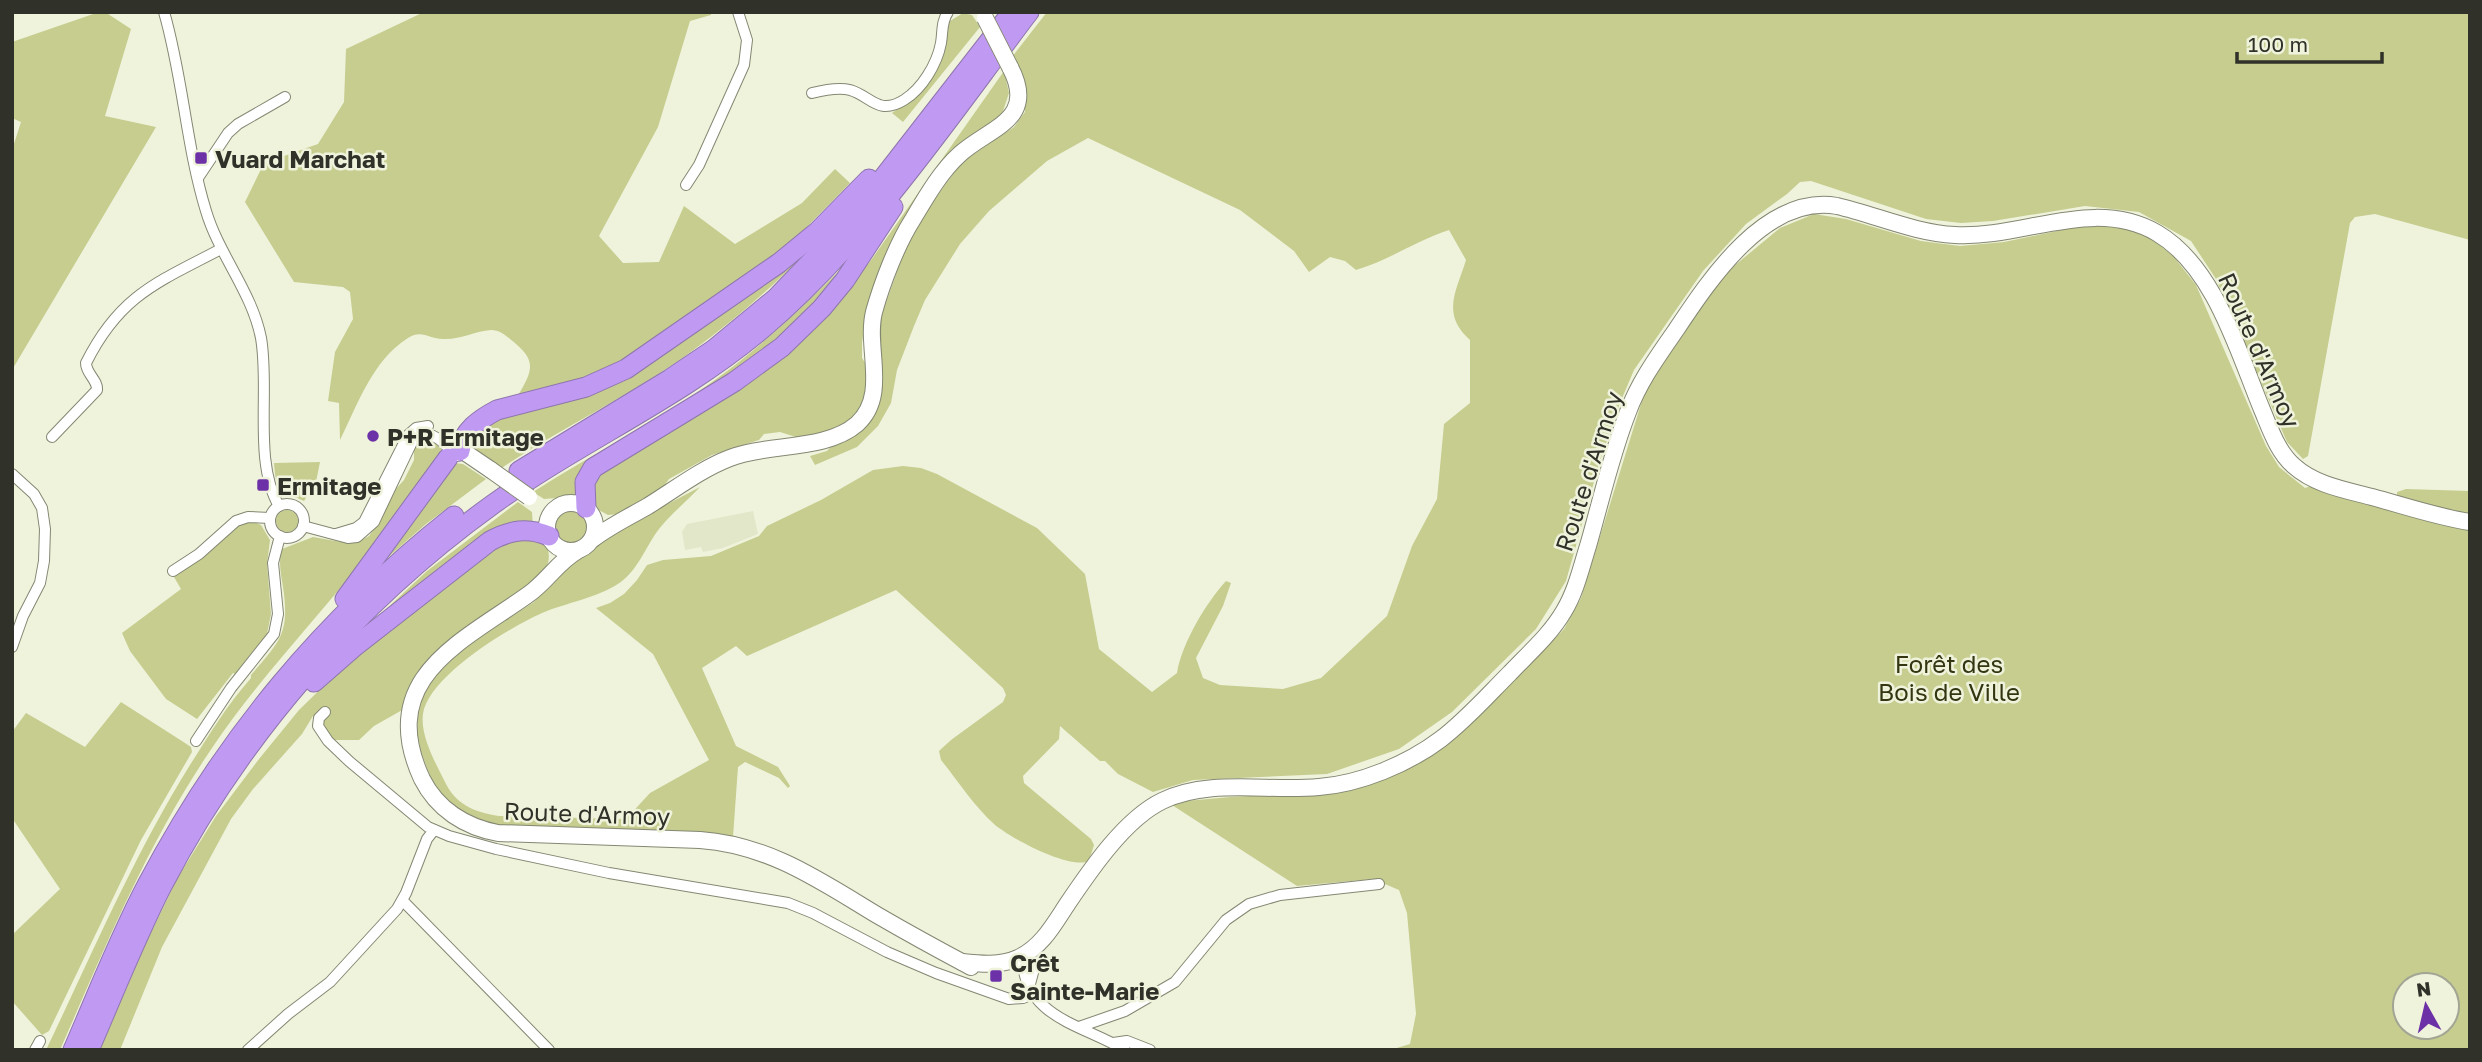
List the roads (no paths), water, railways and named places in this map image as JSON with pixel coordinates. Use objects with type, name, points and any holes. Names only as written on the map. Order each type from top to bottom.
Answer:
[{"type":"highway","points":[[294,667],[368,590],[461,511],[555,447],[670,379],[748,322],[829,246],[1012,12]]},
{"type":"highway","points":[[89,1050],[161,887],[219,789],[300,681],[352,625],[406,573],[454,533],[526,481],[703,374],[734,352],[782,311],[818,277],[860,230],[1029,12]]},
{"type":"highway","points":[[589,511],[585,482],[593,468],[762,362],[822,308],[859,260],[955,109]]},
{"type":"highway","points":[[73,1050],[134,911],[182,822],[234,742],[294,667],[467,433],[490,414],[511,405],[572,392],[613,376],[766,273],[818,231],[934,113]]},
{"type":"highway","points":[[257,736],[335,663],[491,541],[507,533],[526,530],[551,540]]},
{"type":"main road","points":[[551,540],[566,551],[577,551],[729,458],[837,436],[851,429],[863,418],[871,405],[874,389],[871,337],[874,311],[900,244],[919,208],[953,161],[965,149],[1002,127],[1011,117],[1016,105],[1016,78],[983,15]]},
{"type":"main road","name":"Route d'Armoy","points":[[577,551],[531,593],[442,655],[424,676],[415,692],[410,720],[415,759],[426,786],[445,808],[469,825],[498,833],[700,840],[731,843],[754,849],[796,868],[921,941],[975,969],[1005,971],[1045,951],[1112,855],[1122,835],[1144,812],[1173,796],[1209,789],[1291,789],[1337,785],[1372,774],[1415,755],[1455,728],[1537,645],[1564,611],[1579,576],[1631,404],[1643,379],[1693,304],[1716,272],[1736,251],[1771,223],[1805,205],[1837,205],[1926,231],[1952,235],[1990,233],[2070,219],[2098,217],[2144,226],[2177,247],[2203,276],[2271,431],[2282,453],[2295,467],[2307,476],[2330,485],[2426,513],[2470,522]]},
{"type":"main road","points":[[453,454],[491,470],[551,513]]},
{"type":"main road","points":[[545,580],[553,560],[547,526],[551,513],[566,503],[577,503],[589,511],[612,519],[631,516]]},
{"type":"main road","points":[[589,511],[596,525],[593,539]]},
{"type":"street","points":[[164,12],[208,217],[252,309],[261,337],[268,474],[279,506]]},
{"type":"street","points":[[686,185],[699,165],[744,65],[747,40],[738,12]]},
{"type":"street","points":[[812,93],[852,90],[874,104],[884,107],[896,105],[920,86],[934,64],[941,41],[943,21],[948,12]]},
{"type":"street","points":[[198,178],[228,133],[238,124],[285,97]]},
{"type":"street","points":[[52,436],[97,390],[86,363],[121,310],[147,288],[221,249]]},
{"type":"street","points":[[303,526],[336,534],[356,528],[367,518],[411,431],[425,426],[435,428],[455,443],[453,454]]},
{"type":"street","points":[[12,474],[34,494],[42,508],[45,529],[40,583],[23,616],[12,647]]},
{"type":"street","points":[[279,506],[297,508],[303,515],[303,526],[294,536],[280,536],[272,529],[270,518],[279,506]]},
{"type":"street","points":[[173,571],[199,554],[236,521],[248,517],[270,518]]},
{"type":"street","points":[[196,741],[231,688],[274,634],[278,614],[273,563],[280,536]]},
{"type":"street","points":[[325,712],[318,718],[318,726],[328,741],[349,762],[434,830],[480,845],[584,868],[789,903],[887,952],[1003,998],[1018,999],[1031,989]]},
{"type":"street","points":[[248,1050],[288,1014],[330,982],[378,931],[403,901],[427,839],[434,830]]},
{"type":"street","points":[[1079,1027],[1125,1011],[1175,982],[1226,920],[1250,904],[1280,895],[1379,884]]},
{"type":"street","points":[[403,901],[550,1050]]},
{"type":"street","points":[[1025,959],[1031,989],[1046,1009],[1125,1050]]},
{"type":"street","points":[[1113,1043],[1127,1041],[1150,1050]]},
{"type":"place","name":"Vuard Marchat","points":[[201,158]]},
{"type":"place","name":"P+R Ermitage","points":[[373,436]]},
{"type":"place","name":"Ermitage","points":[[263,485]]},
{"type":"place","name":"Crêt Sainte-Marie","points":[[996,976]]},
{"type":"park label","name":"Forêt des Bois de Ville","points":[[1949,677]]}]
